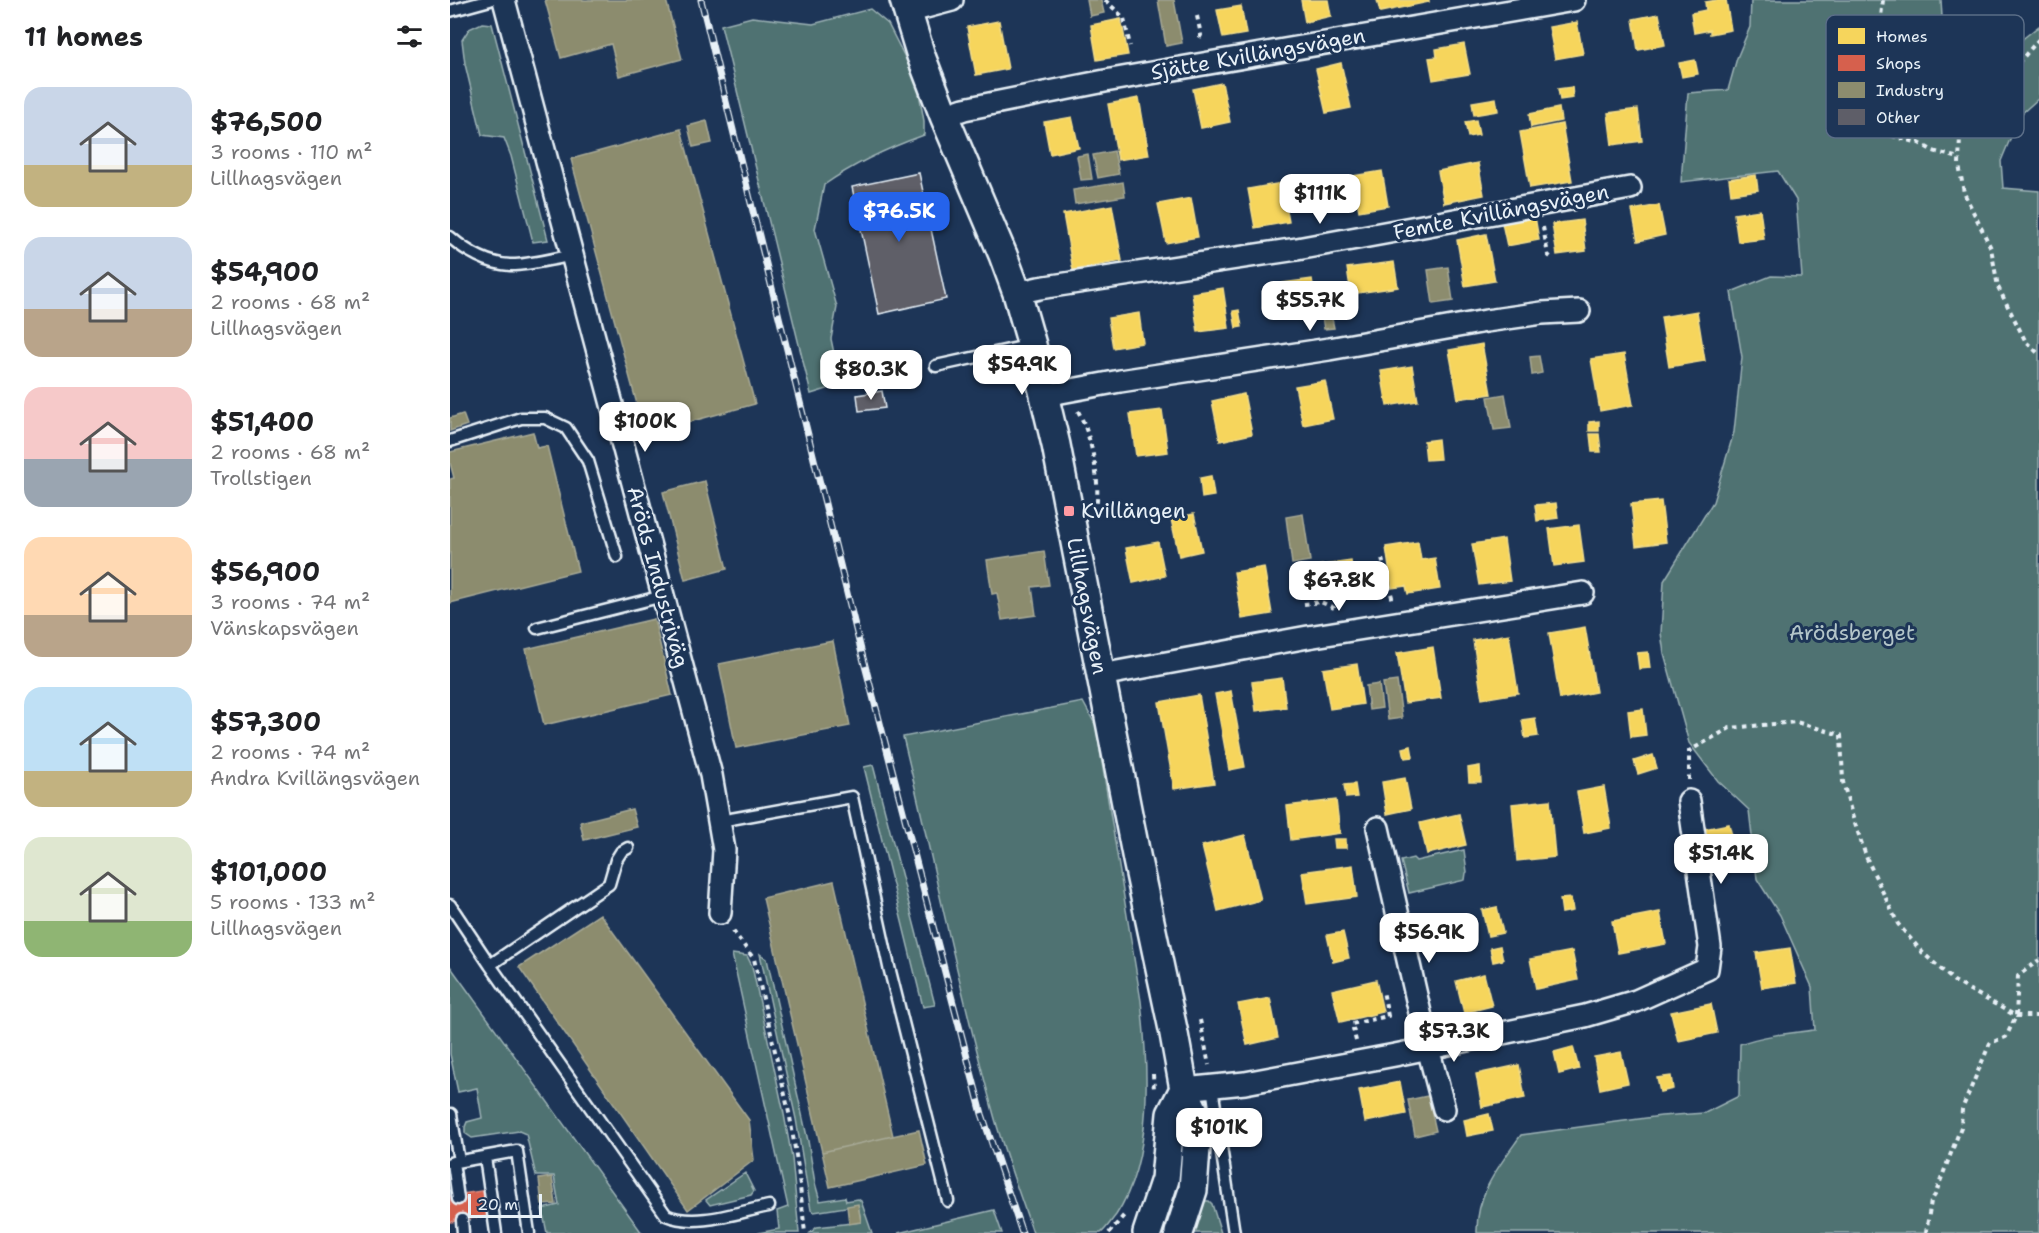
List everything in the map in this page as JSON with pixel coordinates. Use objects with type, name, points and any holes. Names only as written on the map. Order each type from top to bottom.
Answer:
[{"type":"street","name":"Aröds Industriväg","points":[[504,0],[711,775],[724,850],[720,913]]},
{"type":"street","points":[[906,6],[952,0]]},
{"type":"street","name":"Sjätte Kvillängsvägen","points":[[944,116],[963,109],[1105,81],[1575,0]]},
{"type":"street","name":"Lillhagsvägen","points":[[906,6],[921,56],[944,116],[1017,293],[1045,395],[1184,1089],[1198,1120],[1193,1190],[1179,1233]]},
{"type":"street","name":"Femte Kvillängsvägen","points":[[1017,293],[1297,249],[1630,188]]},
{"type":"street","points":[[1045,395],[1496,320],[1542,313],[1579,311]]},
{"type":"street","points":[[1101,675],[1396,622],[1583,593]]},
{"type":"street","points":[[1147,1233],[1165,1179],[1171,1113],[1184,1089],[1245,1083],[1585,1016],[1636,1001],[1707,969],[1710,947],[1689,801]]},
{"type":"street","points":[[1378,828],[1444,1109]]},
{"type":"street","points":[[1127,1233],[1165,1179]]},
{"type":"lane","points":[[450,11],[490,0]]},
{"type":"lane","points":[[450,237],[489,261],[511,265],[572,256]]},
{"type":"lane","points":[[936,366],[1032,345]]},
{"type":"lane","points":[[450,441],[521,418],[545,418],[566,428],[588,461],[617,557]]},
{"type":"lane","points":[[537,628],[663,596]]},
{"type":"lane","points":[[720,821],[852,797],[889,967],[948,1201]]},
{"type":"lane","points":[[490,965],[609,884],[616,860],[621,852],[628,848]]},
{"type":"lane","points":[[450,904],[490,965],[666,1215],[677,1220],[693,1221],[769,1206]]},
{"type":"lane","points":[[1212,1087],[1234,1233]]},
{"type":"lane","points":[[450,1113],[458,1199]]},
{"type":"lane","points":[[454,1162],[516,1151],[529,1233]]},
{"type":"lane","points":[[485,1157],[496,1233]]},
{"type":"lane","points":[[462,1220],[464,1233]]},
{"type":"path","points":[[1105,0],[1124,18],[1130,46]]},
{"type":"path","points":[[1881,15],[1883,0]]},
{"type":"path","points":[[2024,56],[2039,39]]},
{"type":"path","points":[[1901,138],[1959,158]]},
{"type":"path","points":[[1960,138],[1959,158],[1964,193],[1991,249],[1998,287],[2026,342],[2039,354]]},
{"type":"path","points":[[1540,204],[1548,255],[1553,259]]},
{"type":"path","points":[[1382,559],[1387,585],[1392,591],[1396,622]]},
{"type":"path","points":[[1689,801],[1689,751],[1730,728],[1796,722],[1841,735],[1843,782],[1852,814],[1867,860],[1898,924],[1922,952],[1954,981],[2016,1016],[2039,1016]]},
{"type":"path","points":[[720,913],[754,959],[790,1117],[805,1233]]},
{"type":"path","points":[[1926,1233],[1931,1201],[1935,1196],[1961,1127],[1962,1109],[1989,1043],[2006,1037],[2016,1016],[2018,976],[2039,960]]},
{"type":"path","points":[[1360,1062],[1352,1024],[1389,1016],[1383,991]]},
{"type":"green space","name":"Arödsberget","points":[[1751,0],[1941,0],[1942,15],[1826,15],[1826,138],[2010,138],[2001,161],[2003,188],[2039,191],[2039,1233],[1477,1233],[1480,1205],[1490,1181],[1521,1135],[1661,1116],[1705,1113],[1739,1096],[1740,1044],[1768,1036],[1815,1030],[1812,987],[1780,915],[1757,879],[1749,810],[1718,781],[1689,743],[1664,653],[1661,633],[1664,581],[1713,502],[1734,432],[1742,357],[1731,292],[1771,276],[1802,277],[1796,200],[1778,171],[1681,182],[1688,93],[1728,90],[1737,58],[1750,27]]},
{"type":"green space","points":[[870,9],[888,24],[917,81],[924,135],[872,157],[824,185],[815,229],[837,307],[831,339],[837,368],[837,386],[811,394],[721,25],[752,17],[813,24]]},
{"type":"green space","points":[[482,23],[492,24],[548,240],[533,242],[511,156],[504,138],[482,135],[465,64],[462,40],[469,29]]},
{"type":"green space","name":"Arödsberget","points":[[2039,26],[2039,98],[2024,111],[2024,38]]},
{"type":"green space","points":[[1083,702],[1096,726],[1141,1001],[1145,1054],[1145,1111],[1137,1167],[1128,1192],[1116,1215],[1105,1229],[1101,1233],[1033,1233],[1001,1139],[980,1062],[903,737]]},
{"type":"green space","points":[[873,765],[935,1005],[923,1007],[864,767]]},
{"type":"green space","points":[[1464,850],[1467,872],[1465,880],[1409,893],[1401,861],[1413,858],[1416,861]]},
{"type":"green space","points":[[732,954],[747,956],[752,966],[792,1158],[799,1233],[758,1233],[779,1229],[777,1211],[788,1207]]},
{"type":"green space","points":[[760,954],[767,959],[820,1201],[845,1197],[846,1201],[858,1199],[861,1201],[872,1233],[810,1233],[817,1227],[861,1222],[858,1205],[814,1212],[811,1210],[796,1119]]},
{"type":"green space","points":[[450,966],[642,1233],[547,1233],[542,1209],[559,1205],[554,1176],[536,1176],[526,1134],[519,1131],[472,1138],[465,1133],[467,1122],[482,1118],[477,1088],[458,1092],[450,1054]]},
{"type":"green space","points":[[745,1173],[754,1191],[751,1195],[710,1205],[706,1200]]},
{"type":"green space","points":[[1204,1201],[1212,1204],[1221,1233],[1191,1233]]},
{"type":"green space","points":[[994,1210],[1002,1233],[898,1233]]},
{"type":"building: Homes","points":[[1301,0],[1328,0],[1331,16],[1305,22]]},
{"type":"building: Homes","points":[[1377,0],[1429,0],[1429,2],[1380,12]]},
{"type":"building: Homes","points":[[1726,0],[1731,30],[1710,34],[1710,30],[1694,33],[1691,13],[1706,10],[1705,2]]},
{"type":"building: Homes","points":[[1241,6],[1246,34],[1223,38],[1217,10]]},
{"type":"building: Homes","points":[[1659,14],[1665,45],[1638,50],[1633,19]]},
{"type":"building: Homes","points":[[1121,19],[1128,55],[1097,60],[1091,25]]},
{"type":"building: Homes","points":[[999,21],[1008,69],[976,75],[967,27]]},
{"type":"building: Homes","points":[[1577,22],[1583,54],[1555,59],[1549,27]]},
{"type":"building: Homes","points":[[1464,44],[1470,74],[1433,80],[1429,58],[1437,57],[1436,49]]},
{"type":"building: Homes","points":[[1695,60],[1698,74],[1682,77],[1679,63]]},
{"type":"building: Homes","points":[[1341,63],[1351,108],[1326,113],[1316,69]]},
{"type":"building: Homes","points":[[1222,83],[1230,122],[1201,128],[1193,89]]},
{"type":"building: Homes","points":[[1572,87],[1573,98],[1560,100],[1558,89]]},
{"type":"building: Homes","points":[[1139,98],[1149,155],[1118,160],[1108,104]]},
{"type":"building: Homes","points":[[1496,98],[1498,111],[1474,115],[1472,102]]},
{"type":"building: Homes","points":[[1559,108],[1561,121],[1531,127],[1529,114]]},
{"type":"building: Homes","points":[[1638,109],[1642,141],[1612,145],[1608,113]]},
{"type":"building: Homes","points":[[1072,117],[1079,148],[1050,154],[1044,122]]},
{"type":"building: Homes","points":[[1476,120],[1479,135],[1468,137],[1465,122]]},
{"type":"building: Homes","points":[[1562,124],[1572,181],[1530,188],[1520,132]]},
{"type":"building: Homes","points":[[1478,163],[1484,195],[1444,203],[1438,171]]},
{"type":"building: Homes","points":[[1382,171],[1388,206],[1359,211],[1352,176]]},
{"type":"building: Homes","points":[[1756,175],[1758,190],[1731,194],[1729,179]]},
{"type":"building: Homes","points":[[1282,183],[1289,222],[1255,228],[1248,189]]},
{"type":"building: Homes","points":[[1191,198],[1198,237],[1166,243],[1158,204]]},
{"type":"building: Homes","points":[[1112,205],[1122,261],[1073,270],[1063,214]]},
{"type":"building: Homes","points":[[1659,205],[1665,235],[1638,241],[1632,210]]},
{"type":"building: Homes","points":[[1760,210],[1764,239],[1738,242],[1734,214]]},
{"type":"building: Homes","points":[[1535,217],[1539,240],[1507,246],[1502,223]]},
{"type":"building: Homes","points":[[1582,220],[1586,251],[1557,255],[1552,224]]},
{"type":"building: Homes","points":[[1486,234],[1495,281],[1465,286],[1457,240]]},
{"type":"building: Homes","points":[[1394,262],[1398,287],[1351,294],[1347,268]]},
{"type":"building: Homes","points":[[1312,279],[1318,313],[1288,317],[1283,283]]},
{"type":"building: Homes","points":[[1223,288],[1229,328],[1198,332],[1192,293]]},
{"type":"building: Homes","points":[[1345,302],[1347,315],[1336,317],[1334,303]]},
{"type":"building: Homes","points":[[1239,310],[1242,327],[1236,328],[1233,311]]},
{"type":"building: Homes","points":[[1697,311],[1705,361],[1669,367],[1661,317]]},
{"type":"building: Homes","points":[[1139,313],[1143,343],[1113,348],[1108,318]]},
{"type":"building: Homes","points":[[1482,344],[1491,394],[1458,399],[1449,350]]},
{"type":"building: Homes","points":[[1624,354],[1633,405],[1600,411],[1591,359]]},
{"type":"building: Homes","points":[[1412,366],[1418,401],[1387,406],[1381,371]]},
{"type":"building: Homes","points":[[1325,381],[1333,419],[1303,425],[1295,386]]},
{"type":"building: Homes","points":[[1244,394],[1252,434],[1220,441],[1212,401]]},
{"type":"building: Homes","points":[[1162,410],[1168,452],[1136,456],[1130,414]]},
{"type":"building: Homes","points":[[1599,421],[1599,431],[1589,431],[1589,422]]},
{"type":"building: Homes","points":[[1590,434],[1599,434],[1601,452],[1592,452]]},
{"type":"building: Homes","points":[[1438,439],[1440,459],[1426,460],[1424,441]]},
{"type":"building: Homes","points":[[1211,476],[1214,496],[1202,498],[1200,478]]},
{"type":"building: Homes","points":[[1661,501],[1666,542],[1636,546],[1631,504]]},
{"type":"building: Homes","points":[[1556,503],[1558,518],[1537,521],[1535,505]]},
{"type":"building: Homes","points":[[1194,514],[1202,551],[1179,556],[1171,519]]},
{"type":"building: Homes","points":[[1579,525],[1584,562],[1554,566],[1549,529]]},
{"type":"building: Homes","points":[[1504,539],[1510,581],[1479,585],[1472,544]]},
{"type":"building: Homes","points":[[1158,542],[1165,576],[1133,583],[1126,548]]},
{"type":"building: Homes","points":[[1418,542],[1421,560],[1435,558],[1440,589],[1408,594],[1406,586],[1392,588],[1386,547]]},
{"type":"building: Homes","points":[[1351,561],[1356,593],[1315,599],[1310,567]]},
{"type":"building: Homes","points":[[1264,567],[1272,614],[1242,619],[1234,572]]},
{"type":"building: Homes","points":[[1585,627],[1596,692],[1560,699],[1549,633]]},
{"type":"building: Homes","points":[[1509,634],[1518,693],[1482,699],[1473,640]]},
{"type":"building: Homes","points":[[1433,647],[1441,698],[1405,703],[1397,653]]},
{"type":"building: Homes","points":[[1648,652],[1650,668],[1639,669],[1637,653]]},
{"type":"building: Homes","points":[[1357,664],[1363,704],[1330,709],[1323,669]]},
{"type":"building: Homes","points":[[1282,678],[1286,707],[1256,711],[1252,682]]},
{"type":"building: Homes","points":[[1231,691],[1245,767],[1229,770],[1215,694]]},
{"type":"building: Homes","points":[[1199,695],[1214,783],[1174,789],[1159,702]]},
{"type":"building: Homes","points":[[1643,709],[1646,735],[1631,737],[1628,711]]},
{"type":"building: Homes","points":[[1535,718],[1538,736],[1525,738],[1522,720]]},
{"type":"building: Homes","points":[[1411,746],[1413,757],[1405,758],[1403,748]]},
{"type":"building: Homes","points":[[1653,755],[1657,768],[1638,774],[1634,761]]},
{"type":"building: Homes","points":[[1480,766],[1481,782],[1469,782],[1468,768]]},
{"type":"building: Homes","points":[[1405,778],[1411,809],[1387,814],[1382,782]]},
{"type":"building: Homes","points":[[1355,784],[1357,797],[1346,798],[1344,785]]},
{"type":"building: Homes","points":[[1604,787],[1611,828],[1584,833],[1577,792]]},
{"type":"building: Homes","points":[[1336,800],[1340,833],[1291,840],[1287,806]]},
{"type":"building: Homes","points":[[1550,800],[1555,857],[1517,861],[1512,804]]},
{"type":"building: Homes","points":[[1459,814],[1466,845],[1427,854],[1420,823]]},
{"type":"building: Homes","points":[[1729,824],[1735,848],[1709,854],[1704,829]]},
{"type":"building: Homes","points":[[1245,835],[1261,900],[1218,911],[1202,846]]},
{"type":"building: Homes","points":[[1334,839],[1346,839],[1346,848],[1335,848]]},
{"type":"building: Homes","points":[[1353,865],[1357,897],[1307,904],[1302,872]]},
{"type":"building: Homes","points":[[1571,898],[1573,911],[1562,913],[1560,899]]},
{"type":"building: Homes","points":[[1497,907],[1503,933],[1488,936],[1482,910]]},
{"type":"building: Homes","points":[[1660,912],[1666,944],[1618,953],[1612,921]]},
{"type":"building: Homes","points":[[1442,923],[1446,939],[1421,944],[1418,928]]},
{"type":"building: Homes","points":[[1343,932],[1349,958],[1333,962],[1327,935]]},
{"type":"building: Homes","points":[[1500,946],[1503,960],[1493,962],[1490,948]]},
{"type":"building: Homes","points":[[1790,948],[1796,983],[1762,988],[1756,953]]},
{"type":"building: Homes","points":[[1572,951],[1578,980],[1536,989],[1530,959]]},
{"type":"building: Homes","points":[[1484,974],[1492,1006],[1464,1013],[1456,981]]},
{"type":"building: Homes","points":[[1376,980],[1383,1012],[1340,1022],[1332,990]]},
{"type":"building: Homes","points":[[1270,998],[1278,1038],[1247,1045],[1238,1004]]},
{"type":"building: Homes","points":[[1711,1004],[1717,1033],[1678,1041],[1671,1012]]},
{"type":"building: Homes","points":[[1573,1047],[1579,1069],[1559,1074],[1554,1052]]},
{"type":"building: Homes","points":[[1621,1052],[1628,1083],[1600,1089],[1594,1057]]},
{"type":"building: Homes","points":[[1519,1065],[1525,1098],[1482,1107],[1476,1074]]},
{"type":"building: Homes","points":[[1671,1076],[1673,1089],[1660,1092],[1657,1078]]},
{"type":"building: Homes","points":[[1400,1082],[1406,1114],[1365,1122],[1359,1090]]},
{"type":"building: Homes","points":[[1489,1114],[1493,1131],[1467,1136],[1464,1120]]},
{"type":"building: Shops","points":[[487,1190],[492,1215],[450,1222],[450,1196]]},
{"type":"building: Industry","points":[[545,0],[666,0],[682,59],[619,76],[611,44],[561,58]]},
{"type":"building: Industry","points":[[1087,0],[1101,0],[1104,13],[1090,16]]},
{"type":"building: Industry","points":[[1158,0],[1174,0],[1182,43],[1166,46]]},
{"type":"building: Industry","points":[[707,121],[712,143],[693,147],[688,126]]},
{"type":"building: Industry","points":[[681,129],[755,404],[645,434],[571,159]]},
{"type":"building: Industry","points":[[1114,151],[1119,174],[1098,178],[1093,155]]},
{"type":"building: Industry","points":[[1088,154],[1092,179],[1081,180],[1077,156]]},
{"type":"building: Industry","points":[[1123,182],[1125,196],[1075,204],[1073,190]]},
{"type":"building: Industry","points":[[1448,267],[1453,301],[1433,304],[1428,270]]},
{"type":"building: Industry","points":[[1330,309],[1334,328],[1324,329],[1321,311]]},
{"type":"building: Industry","points":[[1539,356],[1542,373],[1532,375],[1530,357]]},
{"type":"building: Industry","points":[[1505,394],[1511,428],[1494,430],[1488,397]]},
{"type":"building: Industry","points":[[463,414],[467,425],[450,431],[450,418]]},
{"type":"building: Industry","points":[[533,432],[537,448],[547,446],[578,571],[450,603],[450,479],[454,478],[450,452]]},
{"type":"building: Industry","points":[[705,481],[727,569],[685,580],[663,492]]},
{"type":"building: Industry","points":[[1303,514],[1310,561],[1292,564],[1286,517]]},
{"type":"building: Industry","points":[[1044,551],[1049,585],[1032,587],[1036,615],[1002,620],[997,593],[992,594],[987,560]]},
{"type":"building: Industry","points":[[654,619],[672,695],[544,725],[526,649]]},
{"type":"building: Industry","points":[[833,641],[850,726],[736,748],[719,664]]},
{"type":"building: Industry","points":[[1397,681],[1402,718],[1388,720],[1383,683]]},
{"type":"building: Industry","points":[[1379,684],[1382,708],[1369,710],[1366,686]]},
{"type":"building: Industry","points":[[632,809],[637,827],[584,840],[580,822]]},
{"type":"building: Industry","points":[[834,881],[893,1136],[822,1152],[763,898]]},
{"type":"building: Industry","points":[[600,914],[749,1120],[754,1160],[688,1210],[519,967]]},
{"type":"building: Industry","points":[[1428,1096],[1436,1131],[1415,1136],[1408,1100]]},
{"type":"building: Industry","points":[[919,1130],[927,1165],[830,1187],[822,1152]]},
{"type":"building: Industry","points":[[552,1177],[556,1204],[542,1205],[539,1179]]},
{"type":"building: Industry","points":[[858,1204],[861,1222],[849,1224],[847,1206]]},
{"type":"building: Other","points":[[919,173],[946,299],[879,314],[852,187]]},
{"type":"building: Other","points":[[882,391],[885,408],[859,411],[857,395]]},
{"type":"railway","points":[[701,0],[862,654],[982,1114],[1022,1233]]},
{"type":"place","name":"Kvillängen","points":[[1069,511]]}]
